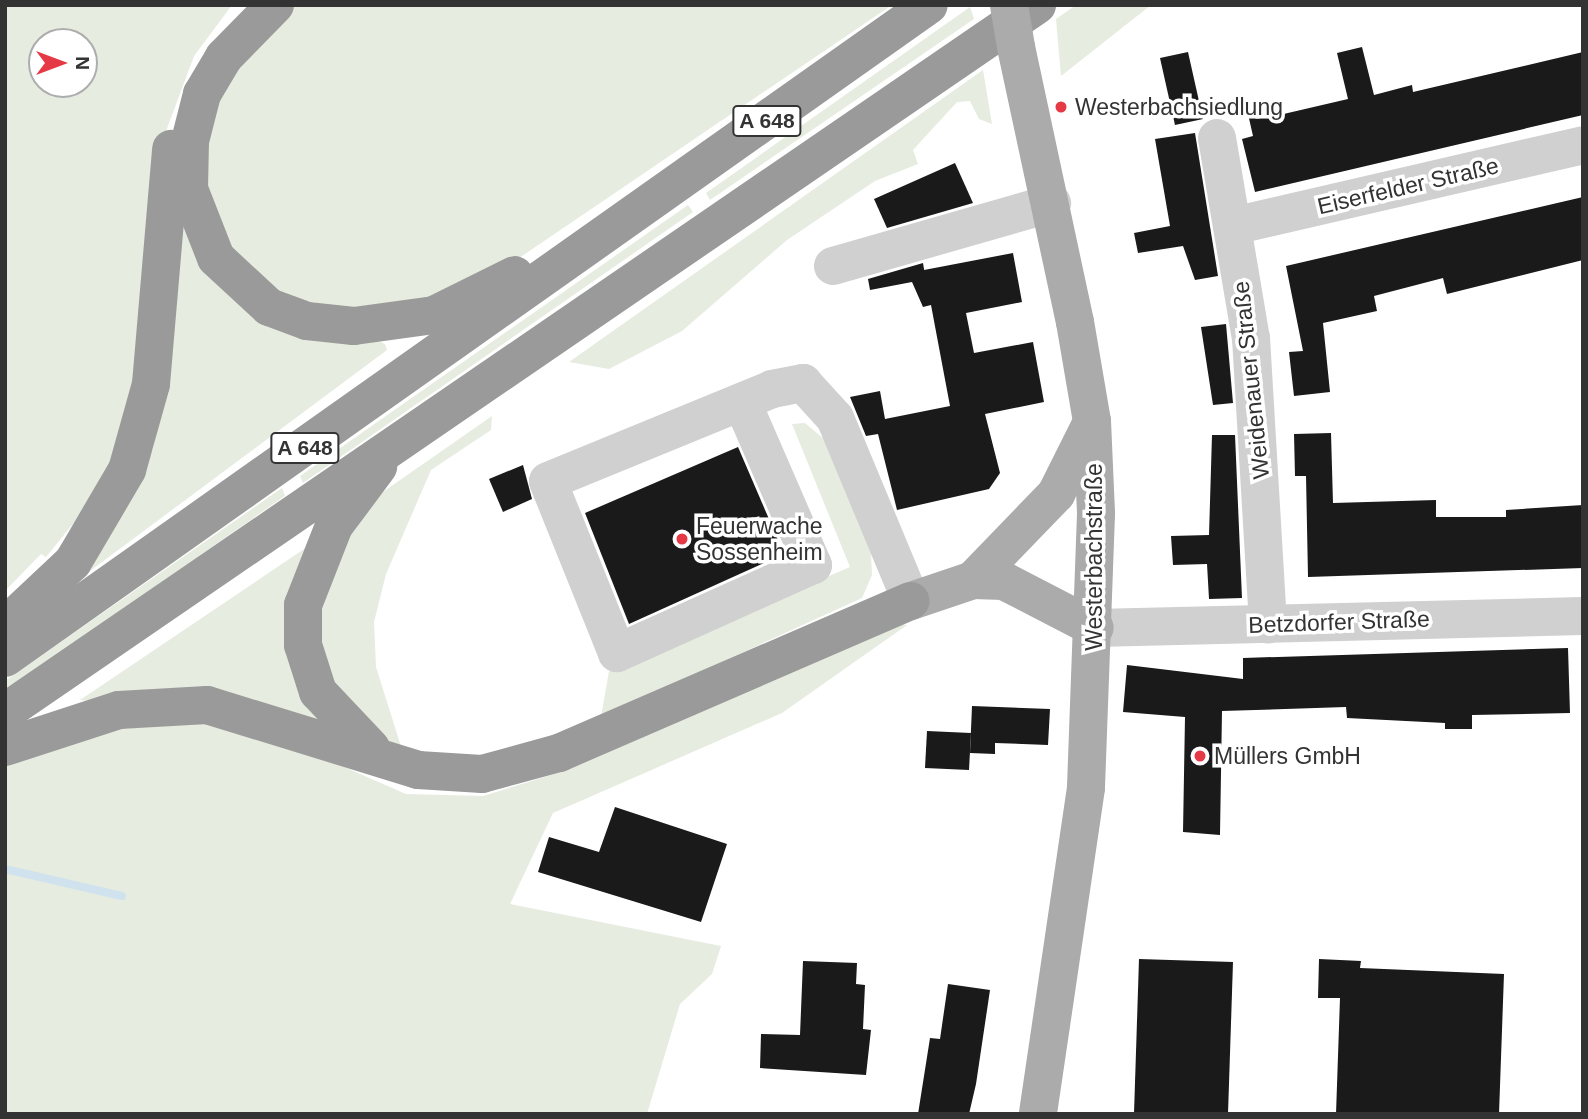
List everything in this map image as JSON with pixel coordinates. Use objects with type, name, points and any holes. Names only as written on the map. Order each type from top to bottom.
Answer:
[{"type":"highway","points":[[5,626],[73,562],[127,470],[151,384],[163,215],[180,113],[197,72],[249,5]]},
{"type":"highway","points":[[275,5],[223,57],[202,94],[189,165],[196,215],[216,258],[269,307],[307,321],[392,324],[433,315],[604,238]]},
{"type":"highway","name":"A 648","points":[[5,658],[604,238],[929,5]]},
{"type":"highway","name":"A 648","points":[[5,712],[1037,5]]},
{"type":"highway","points":[[377,754],[318,692],[303,645],[303,605],[334,526],[398,441]]},
{"type":"highway","points":[[5,747],[119,710],[186,704],[248,713],[447,775],[517,767],[911,601]]},
{"type":"main road","name":"Westerbachstraße","points":[[1009,5],[1019,61],[1052,203],[1092,421],[1095,628],[1084,802],[1038,1114]]},
{"type":"main road","points":[[973,580],[1056,494],[1092,421]]},
{"type":"main road","points":[[911,601],[973,580],[1020,584],[1095,628]]},
{"type":"street","name":"Weidenauer Straße","points":[[1217,138],[1233,226],[1260,430],[1268,624]]},
{"type":"street","name":"Eiserfelder Straße","points":[[1233,226],[1583,145]]},
{"type":"street","points":[[833,266],[1052,203]]},
{"type":"street","points":[[742,401],[813,565],[617,653],[548,481],[742,401],[803,383],[835,418],[911,601]]},
{"type":"street","name":"Betzdorfer Straße","points":[[1095,628],[1583,617]]},
{"type":"shaded area","points":[[5,5],[232,5],[194,56],[162,142],[140,377],[98,501],[53,557],[81,514],[46,557],[41,554],[5,591]]},
{"type":"shaded area","points":[[289,5],[892,5],[497,273],[462,290],[362,314],[278,294],[228,251],[203,201],[214,95]]},
{"type":"shaded area","points":[[1076,5],[1151,5],[1061,76],[1056,19]]},
{"type":"shaded area","points":[[970,7],[974,19],[710,200],[706,193]]},
{"type":"shaded area","points":[[983,70],[992,124],[979,119],[970,101],[957,102],[913,150],[918,164],[875,181],[787,240],[682,331],[609,369],[569,362]]},
{"type":"shaded area","points":[[688,205],[693,212],[303,483],[300,476]]},
{"type":"shaded area","points":[[178,215],[202,260],[385,344],[387,350],[90,571],[153,449],[165,396]]},
{"type":"shaded area","points":[[492,416],[491,430],[431,470],[386,574],[374,622],[376,667],[403,753],[343,705],[317,635],[321,593],[340,550],[380,494]]},
{"type":"shaded area","points":[[805,423],[824,439],[871,553],[872,575],[862,598],[601,717],[609,671],[850,567],[792,424]]},
{"type":"shaded area","points":[[282,488],[285,496],[5,691],[5,681]]},
{"type":"shaded area","points":[[313,543],[325,725],[80,700]]},
{"type":"shaded area","points":[[895,624],[907,625],[782,713],[553,813],[510,904],[721,946],[712,974],[680,1004],[647,1114],[5,1114],[5,764],[102,726],[206,722],[319,756],[406,794],[483,796],[564,771]]},
{"type":"building","points":[[1362,47],[1374,95],[1412,85],[1413,92],[1583,52],[1583,115],[1255,192],[1242,139],[1253,136],[1248,114],[1273,109],[1275,116],[1348,99],[1337,53]]},
{"type":"building","points":[[1188,52],[1203,119],[1175,125],[1160,58]]},
{"type":"building","points":[[1195,133],[1218,276],[1195,280],[1183,246],[1138,253],[1134,233],[1170,226],[1155,139]]},
{"type":"building","points":[[955,163],[973,203],[887,228],[874,199]]},
{"type":"building","points":[[1583,197],[1583,260],[1447,294],[1443,278],[1374,296],[1377,311],[1323,323],[1330,392],[1294,396],[1289,352],[1303,351],[1286,266]]},
{"type":"building","points":[[1013,253],[1022,302],[966,313],[974,353],[1033,342],[1044,402],[985,414],[1000,473],[989,489],[897,510],[878,434],[866,436],[850,397],[880,391],[885,419],[950,406],[931,305],[923,307],[912,282],[870,290],[868,279],[923,263],[924,270]]},
{"type":"building","points":[[1226,324],[1233,403],[1213,405],[1201,327]]},
{"type":"building","points":[[1331,433],[1333,503],[1436,500],[1436,517],[1506,517],[1506,510],[1583,505],[1583,568],[1308,577],[1306,476],[1295,476],[1294,434]]},
{"type":"building","points":[[1212,435],[1235,435],[1242,598],[1209,599],[1207,564],[1173,565],[1171,536],[1209,535]]},
{"type":"building","name":"Feuerwache Sossenheim","points":[[738,447],[784,554],[629,624],[585,513]]},
{"type":"building","points":[[523,465],[532,499],[503,512],[489,479]]},
{"type":"building","points":[[1568,648],[1570,713],[1472,715],[1472,729],[1445,729],[1445,723],[1347,718],[1346,707],[1222,711],[1220,835],[1183,832],[1185,717],[1123,712],[1127,665],[1243,679],[1243,658]]},
{"type":"building","points":[[972,706],[1050,709],[1048,745],[995,743],[995,754],[970,753]]},
{"type":"building","points":[[927,731],[971,733],[969,770],[925,768]]},
{"type":"building","points":[[615,807],[727,844],[701,922],[538,872],[549,837],[599,852]]},
{"type":"building","points":[[1139,959],[1233,962],[1228,1114],[1134,1114]]},
{"type":"building","points":[[1319,959],[1361,961],[1360,968],[1504,974],[1499,1114],[1336,1114],[1340,998],[1318,998]]},
{"type":"building","points":[[803,961],[857,963],[856,984],[865,985],[863,1029],[871,1030],[866,1075],[760,1068],[761,1034],[800,1035]]},
{"type":"building","points":[[948,984],[990,990],[976,1084],[969,1114],[918,1114],[930,1038],[940,1039]]},
{"type":"waterway","points":[[5,869],[122,896]]},
{"type":"place","name":"Westerbachsiedlung","points":[[1061,107]]},
{"type":"place","name":"Feuerwache Sossenheim","points":[[682,539]]},
{"type":"place","name":"Müllers GmbH","points":[[1200,756]]}]
